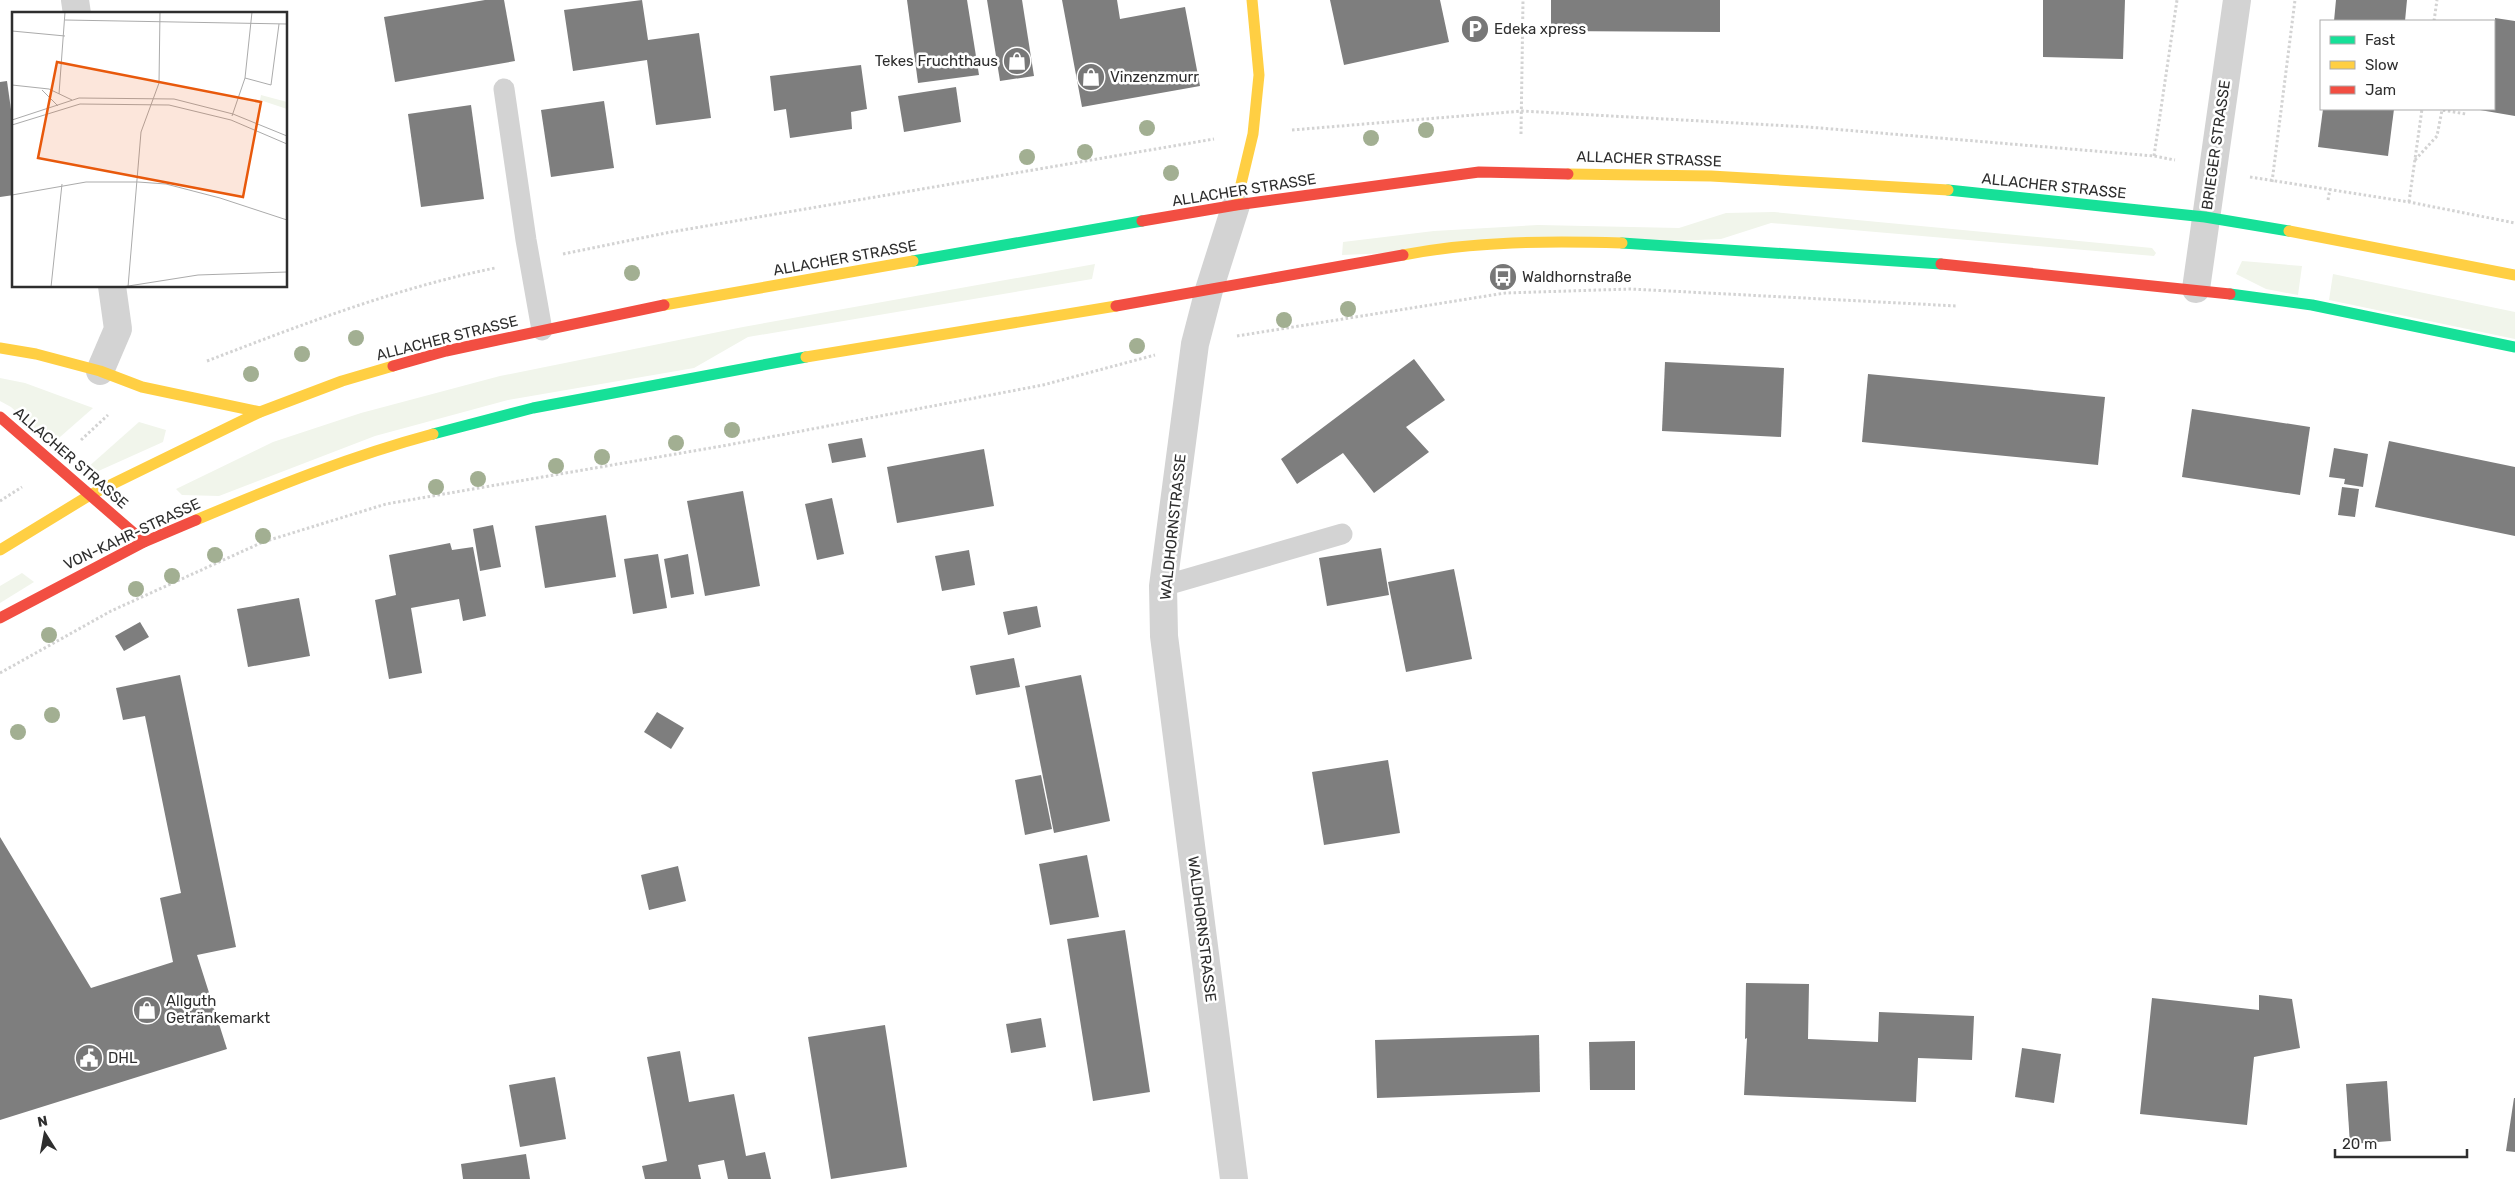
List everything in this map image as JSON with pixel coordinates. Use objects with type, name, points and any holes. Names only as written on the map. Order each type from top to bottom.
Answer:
[{"type":"main road","name":"WALDHORNSTRASSE","points":[[1236,205],[1253,134],[1258,75],[1252,0]]},
{"type":"main road","name":"ALLACHER STRASSE","points":[[260,412],[342,381],[446,351],[615,314],[1236,205],[1479,172],[1520,171],[1711,176],[1959,191],[2205,217],[2323,236],[2515,275]]},
{"type":"main road","points":[[1209,290],[1428,250],[1543,242],[1638,243],[1914,261],[2196,289],[2312,305],[2515,347]]},
{"type":"main road","name":"VON-KAHR-STRASSE","points":[[0,618],[144,542],[280,484],[377,449],[533,408],[718,372],[1209,290]]},
{"type":"main road","points":[[0,348],[36,354],[100,371],[142,387],[260,412]]},
{"type":"main road","points":[[0,550],[90,495],[260,412]]},
{"type":"main road","name":"ALLACHER STRASSE","points":[[0,417],[144,542]]},
{"type":"street","name":"BRIEGER STRASSE","points":[[2196,289],[2237,0]]},
{"type":"street","name":"WALDHORNSTRASSE","points":[[1234,1179],[1164,636],[1163,586],[1196,344],[1209,290],[1236,205]]},
{"type":"street","points":[[100,371],[118,329],[112,288]]},
{"type":"lane","points":[[504,90],[526,240],[542,330]]},
{"type":"lane","points":[[1163,586],[1342,534]]},
{"type":"path","points":[[1520,171],[1523,0]]},
{"type":"path","points":[[2154,156],[2177,0]]},
{"type":"path","points":[[2272,182],[2295,0]]},
{"type":"path","points":[[2434,20],[2437,0]]},
{"type":"path","points":[[2409,202],[2422,110]]},
{"type":"path","points":[[2415,160],[2437,136],[2442,110],[2466,114]]},
{"type":"path","points":[[0,673],[111,611],[263,542],[386,504],[728,445],[1043,385],[1196,344],[1505,293],[1631,289],[1958,306]]},
{"type":"shaded area","points":[[1774,212],[2152,248],[2156,253],[2154,256],[1771,223],[1721,239],[1342,255],[1343,242],[1434,231],[1538,225],[1679,228],[1726,213]]},
{"type":"shaded area","points":[[2242,261],[2302,266],[2298,295],[2266,289],[2236,274]]},
{"type":"shaded area","points":[[1095,264],[1092,279],[748,337],[694,368],[508,400],[375,436],[219,496],[182,495],[176,489],[273,442],[361,413],[500,376],[743,327]]},
{"type":"shaded area","points":[[2333,274],[2515,312],[2515,339],[2329,300]]},
{"type":"shaded area","points":[[0,378],[25,383],[93,408],[52,444],[11,407],[0,401]]},
{"type":"shaded area","points":[[139,422],[166,430],[163,442],[94,473],[86,469]]},
{"type":"shaded area","points":[[22,573],[34,582],[0,603],[0,586]]},
{"type":"building","points":[[485,0],[504,0],[515,61],[395,82],[384,17]]},
{"type":"building","points":[[642,0],[648,40],[699,33],[711,118],[656,125],[647,60],[573,71],[564,10]]},
{"type":"building","points":[[907,0],[967,0],[979,75],[918,83]]},
{"type":"building","points":[[987,0],[1022,0],[1034,76],[1000,81]]},
{"type":"building","points":[[1062,0],[1117,0],[1120,19],[1185,7],[1200,86],[1082,107]]},
{"type":"building","points":[[1330,0],[1440,0],[1449,42],[1344,65]]},
{"type":"building","points":[[1551,0],[1720,0],[1720,32],[1551,31]]},
{"type":"building","points":[[2043,0],[2125,0],[2123,59],[2043,57]]},
{"type":"building","points":[[2336,0],[2407,0],[2405,20],[2334,20]]},
{"type":"building","points":[[2495,18],[2515,21],[2515,116],[2480,110],[2495,110]]},
{"type":"building","points":[[861,65],[867,109],[851,112],[852,129],[790,138],[786,109],[774,111],[770,76]]},
{"type":"building","points":[[7,81],[12,117],[12,195],[0,197],[0,82]]},
{"type":"building","points":[[956,87],[961,122],[904,132],[898,96]]},
{"type":"building","points":[[604,101],[614,168],[551,177],[541,110]]},
{"type":"building","points":[[471,105],[484,199],[421,207],[408,114]]},
{"type":"building","points":[[2323,110],[2394,110],[2388,156],[2318,147]]},
{"type":"building","points":[[1414,359],[1445,400],[1406,427],[1429,452],[1374,493],[1343,453],[1297,484],[1281,459]]},
{"type":"building","points":[[1665,362],[1784,368],[1781,437],[1662,431]]},
{"type":"building","points":[[1868,374],[2105,397],[2098,465],[1862,442]]},
{"type":"building","points":[[2192,409],[2310,427],[2300,495],[2182,477]]},
{"type":"building","points":[[862,438],[866,457],[832,463],[828,444]]},
{"type":"building","points":[[2389,441],[2515,467],[2515,536],[2375,507]]},
{"type":"building","points":[[2334,448],[2368,454],[2363,487],[2344,484],[2345,479],[2329,477]]},
{"type":"building","points":[[984,449],[994,506],[897,523],[887,467]]},
{"type":"building","points":[[2342,487],[2359,489],[2355,517],[2338,515]]},
{"type":"building","points":[[743,491],[760,586],[705,596],[687,501]]},
{"type":"building","points":[[832,498],[844,554],[817,560],[805,504]]},
{"type":"building","points":[[606,515],[616,577],[545,588],[535,526]]},
{"type":"building","points":[[493,525],[501,567],[480,571],[473,529]]},
{"type":"building","points":[[450,543],[452,550],[473,547],[486,616],[463,621],[459,599],[411,608],[422,673],[389,679],[375,600],[396,595],[389,555]]},
{"type":"building","points":[[1381,548],[1389,595],[1327,606],[1319,558]]},
{"type":"building","points":[[969,550],[975,585],[942,591],[935,556]]},
{"type":"building","points":[[658,554],[667,608],[633,614],[624,559]]},
{"type":"building","points":[[688,554],[694,594],[671,598],[664,559]]},
{"type":"building","points":[[1454,569],[1472,659],[1406,672],[1388,582]]},
{"type":"building","points":[[299,598],[310,656],[248,667],[237,609]]},
{"type":"building","points":[[1037,606],[1041,627],[1008,635],[1003,612]]},
{"type":"building","points":[[140,622],[149,637],[124,651],[115,636]]},
{"type":"building","points":[[1014,658],[1020,687],[976,695],[970,666]]},
{"type":"building","points":[[180,675],[236,947],[197,955],[227,1049],[0,1120],[0,837],[91,988],[173,962],[160,898],[181,893],[145,716],[123,720],[116,688]]},
{"type":"building","points":[[1081,675],[1110,821],[1054,833],[1025,686]]},
{"type":"building","points":[[657,712],[684,728],[671,749],[644,732]]},
{"type":"building","points":[[1388,760],[1400,833],[1324,845],[1312,772]]},
{"type":"building","points":[[1041,775],[1052,829],[1025,835],[1015,780]]},
{"type":"building","points":[[1087,855],[1099,917],[1050,925],[1039,864]]},
{"type":"building","points":[[678,866],[686,901],[649,910],[641,875]]},
{"type":"building","points":[[1125,930],[1150,1092],[1093,1101],[1067,939]]},
{"type":"building","points":[[1746,983],[1809,984],[1808,1039],[1878,1042],[1879,1012],[1974,1016],[1972,1060],[1918,1058],[1916,1102],[1744,1095],[1747,1038],[1745,1039]]},
{"type":"building","points":[[2259,995],[2292,999],[2300,1048],[2254,1057],[2247,1125],[2140,1114],[2152,998],[2259,1010]]},
{"type":"building","points":[[1041,1018],[1046,1047],[1011,1053],[1006,1024]]},
{"type":"building","points":[[885,1025],[907,1167],[831,1179],[808,1037]]},
{"type":"building","points":[[1539,1035],[1540,1092],[1377,1098],[1375,1040]]},
{"type":"building","points":[[1635,1041],[1635,1090],[1590,1090],[1589,1042]]},
{"type":"building","points":[[2022,1048],[2061,1054],[2054,1103],[2015,1097]]},
{"type":"building","points":[[680,1051],[689,1102],[734,1094],[746,1156],[765,1152],[771,1179],[728,1179],[724,1160],[698,1165],[701,1179],[645,1179],[642,1166],[667,1161],[647,1057]]},
{"type":"building","points":[[555,1077],[566,1139],[520,1147],[509,1085]]},
{"type":"building","points":[[2387,1081],[2391,1141],[2350,1144],[2346,1084]]},
{"type":"building","points":[[2515,1098],[2515,1152],[2506,1151]]},
{"type":"building","points":[[526,1154],[530,1179],[463,1179],[461,1164]]},
{"type":"traffic: fast","points":[[1948,190],[2205,217],[2289,231]]},
{"type":"traffic: fast","points":[[913,261],[1142,221]]},
{"type":"traffic: fast","points":[[1622,243],[1941,264]]},
{"type":"traffic: fast","points":[[2230,294],[2312,305],[2515,347]]},
{"type":"traffic: fast","points":[[433,434],[533,408],[806,357]]},
{"type":"traffic: slow","points":[[1236,205],[1253,134],[1259,75],[1252,0]]},
{"type":"traffic: slow","points":[[1568,174],[1711,176],[1948,190]]},
{"type":"traffic: slow","points":[[2289,231],[2515,275]]},
{"type":"traffic: slow","points":[[1403,255],[1457,247],[1512,243],[1622,243]]},
{"type":"traffic: slow","points":[[664,305],[913,261]]},
{"type":"traffic: slow","points":[[806,357],[1116,306]]},
{"type":"traffic: slow","points":[[0,348],[36,354],[100,371],[142,387],[260,412]]},
{"type":"traffic: slow","points":[[0,550],[90,495],[260,412],[342,381],[393,366]]},
{"type":"traffic: slow","points":[[196,520],[313,473],[372,452],[433,434]]},
{"type":"traffic: jam","points":[[1142,221],[1236,205],[1479,172],[1568,174]]},
{"type":"traffic: jam","points":[[1116,306],[1403,255]]},
{"type":"traffic: jam","points":[[1941,264],[2230,294]]},
{"type":"traffic: jam","points":[[393,366],[446,351],[664,305]]},
{"type":"traffic: jam","points":[[0,417],[144,542]]},
{"type":"traffic: jam","points":[[0,618],[144,542],[196,520]]},
{"type":"place","name":"Edeka xpress","points":[[1475,29]]},
{"type":"place","name":"Tekes Fruchthaus","points":[[1017,61]]},
{"type":"place","name":"Vinzenzmurr","points":[[1091,77]]},
{"type":"place","name":"Waldhornstraße","points":[[1503,277]]},
{"type":"place","name":"Allguth Getränkemarkt","points":[[147,1010]]},
{"type":"place","name":"DHL","points":[[89,1058]]}]
